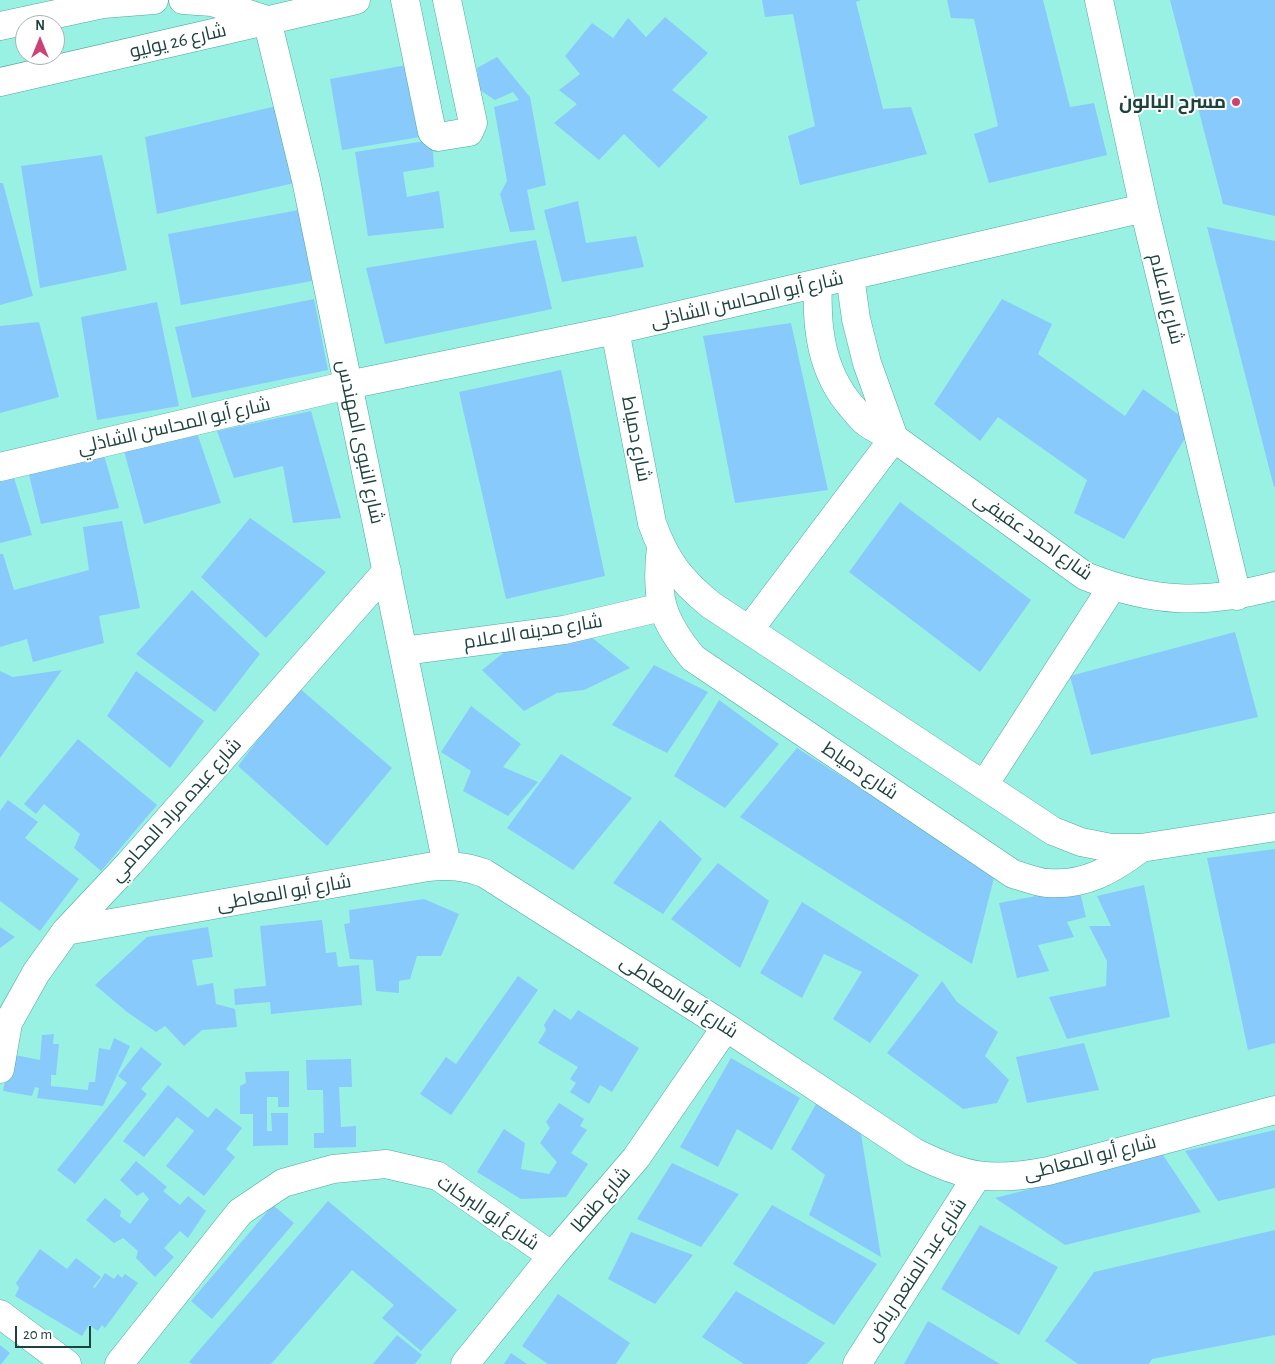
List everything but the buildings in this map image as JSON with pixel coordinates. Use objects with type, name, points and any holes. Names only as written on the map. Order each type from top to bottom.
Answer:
[{"type":"main road","points":[[0,26],[103,4],[154,0]]},
{"type":"main road","points":[[183,0],[212,2],[267,20]]},
{"type":"main road","name":"شارع 26 يوليو","points":[[0,82],[356,0]]},
{"type":"main road","points":[[405,0],[432,132],[438,136],[469,132],[473,124],[446,0]]},
{"type":"main road","name":"شارع الاعلام","points":[[1099,0],[1144,208],[1238,596]]},
{"type":"main road","name":"شارع النبوى المهندس","points":[[267,20],[306,180],[448,865]]},
{"type":"main road","name":"شارع أبو المحاسن الشاذلى","points":[[348,384],[615,330],[1144,208]]},
{"type":"main road","points":[[749,630],[894,438],[867,362],[856,320],[850,276]]},
{"type":"main road","name":"شارع احمد عفيفى","points":[[818,283],[816,314],[819,336],[830,373],[845,399],[865,422],[894,438],[1085,576],[1112,587],[1153,596],[1195,600],[1238,596],[1275,586]]},
{"type":"main road","name":"شارع دمياط","points":[[615,330],[652,523],[661,547],[674,570],[690,589],[749,630],[1053,830],[1081,842],[1111,848],[1141,848],[1275,827]]},
{"type":"main road","name":"شارع أبو المحاسن الشاذلي","points":[[0,467],[348,384]]},
{"type":"main road","name":"شارع دمياط","points":[[661,547],[657,577],[662,607],[674,634],[693,658],[1013,874],[1047,883],[1082,881],[1114,869],[1141,848]]},
{"type":"main road","name":"شارع عبده مراد المحامي","points":[[0,1069],[4,1023],[66,931],[129,864],[386,571]]},
{"type":"main road","points":[[984,784],[1112,587]]},
{"type":"main road","name":"شارع مدينه الاعلام","points":[[403,651],[564,630],[662,607]]},
{"type":"main road","name":"شارع أبو المعاطى","points":[[66,931],[448,865],[466,867],[484,873],[726,1027],[914,1152],[943,1167],[977,1176],[1013,1178],[1048,1171],[1275,1110]]},
{"type":"main road","name":"شارع طنطا","points":[[465,1364],[552,1256],[636,1158],[726,1027]]},
{"type":"main road","name":"شارع أبو البركات","points":[[119,1364],[240,1212],[283,1183],[333,1169],[386,1164],[438,1176],[552,1256]]},
{"type":"main road","name":"شارع عبد المنعم رياض","points":[[857,1364],[977,1176]]},
{"type":"main road","points":[[0,1314],[67,1364]]},
{"type":"place","name":"مسرح البالون","points":[[1236,102]]}]
